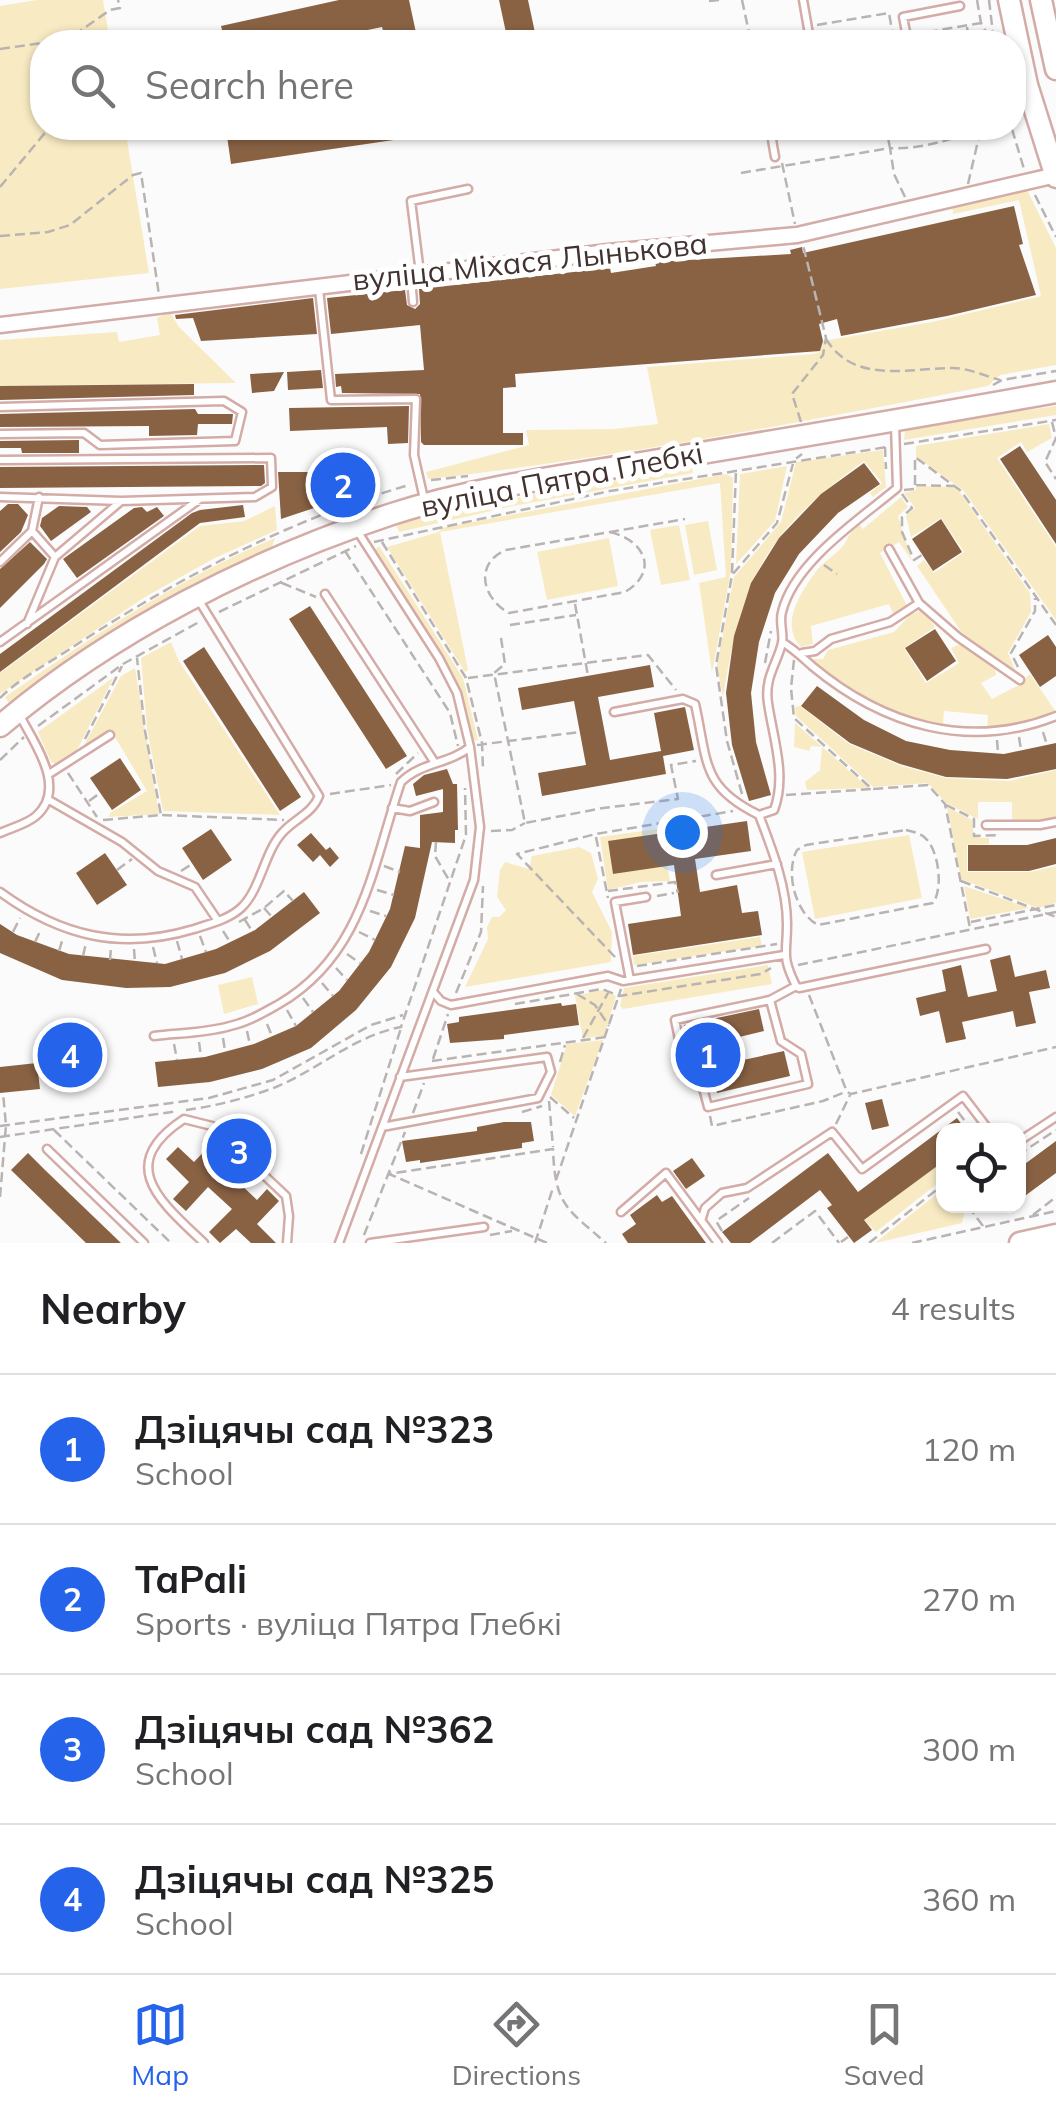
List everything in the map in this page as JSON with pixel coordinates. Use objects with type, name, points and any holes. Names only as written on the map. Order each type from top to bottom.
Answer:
[{"type":"main road","points":[[1010,0],[1016,30]]},
{"type":"main road","points":[[1041,0],[1056,69]]},
{"type":"main road","points":[[1026,76],[1056,176]]},
{"type":"main road","name":"вуліца Пятра Глебкі","points":[[0,726],[120,641],[202,608],[254,568],[359,535],[425,505],[539,480],[1056,392]]},
{"type":"main road","points":[[1020,1243],[1056,1235]]},
{"type":"street","name":"вуліца Міхася Лынькова","points":[[0,324],[797,235],[1056,176]]},
{"type":"lane","points":[[803,0],[809,30]]},
{"type":"lane","points":[[906,30],[903,18],[960,6]]},
{"type":"lane","points":[[772,140],[775,157]]},
{"type":"lane","points":[[413,302],[416,275],[411,201],[468,189]]},
{"type":"lane","points":[[319,286],[332,400],[416,399],[414,454],[425,505]]},
{"type":"lane","points":[[0,407],[224,401],[242,412],[235,442],[100,445],[84,433],[0,434]]},
{"type":"lane","points":[[760,815],[774,810],[780,796],[781,781],[766,695],[770,655],[782,642],[782,612],[807,568],[832,539],[896,488],[895,422]]},
{"type":"lane","points":[[0,460],[271,458],[272,487],[255,498],[120,501],[1,497]]},
{"type":"lane","points":[[0,562],[32,531],[39,496]]},
{"type":"lane","points":[[0,642],[201,499]]},
{"type":"lane","points":[[26,624],[55,556],[120,501]]},
{"type":"lane","points":[[32,531],[55,556]]},
{"type":"lane","points":[[339,1243],[474,880],[480,827],[470,746],[450,677],[359,535]]},
{"type":"lane","points":[[890,549],[919,603],[958,637],[1022,679]]},
{"type":"lane","points":[[322,596],[435,763]]},
{"type":"lane","points":[[798,656],[815,651],[831,639],[890,622],[919,603]]},
{"type":"lane","points":[[0,892],[31,915],[51,924],[124,940],[153,939],[218,921],[243,907],[281,834],[316,804],[319,796],[202,608]]},
{"type":"lane","points":[[782,642],[876,707],[906,721],[934,728],[996,733],[1056,716]]},
{"type":"lane","points":[[614,712],[683,699],[695,704],[711,776],[728,799],[760,815],[777,864],[788,925],[783,960],[800,987]]},
{"type":"lane","points":[[0,834],[34,818],[49,800],[49,774],[18,712]]},
{"type":"lane","points":[[49,774],[110,735]]},
{"type":"lane","points":[[154,1036],[230,1027],[256,1018],[317,978],[353,926],[401,782],[418,769],[460,755],[470,746]]},
{"type":"lane","points":[[49,800],[158,871],[194,887],[218,921]]},
{"type":"lane","points":[[392,808],[410,812],[434,802]]},
{"type":"lane","points":[[986,825],[1040,826],[1056,822]]},
{"type":"lane","points":[[716,875],[777,864]]},
{"type":"lane","points":[[626,980],[615,902],[646,897]]},
{"type":"lane","points":[[770,1000],[781,1041],[801,1054],[808,1084],[708,1106],[695,1057],[684,1059],[675,1020],[770,1000],[800,987],[986,948]]},
{"type":"lane","points":[[433,992],[441,1001],[451,1004],[608,976],[626,980],[783,960]]},
{"type":"lane","points":[[382,1126],[538,1098],[551,1072],[548,1057],[400,1077]]},
{"type":"lane","points":[[702,1218],[705,1208],[722,1194],[747,1188],[832,1132],[862,1170],[963,1096],[984,1123]]},
{"type":"lane","points":[[1026,1137],[1056,1118]]},
{"type":"lane","points":[[204,1243],[151,1188],[146,1172],[156,1141],[184,1119],[212,1126],[286,1196],[287,1243]]},
{"type":"lane","points":[[47,1149],[144,1243]]},
{"type":"lane","points":[[621,1212],[666,1172],[718,1243]]},
{"type":"lane","points":[[370,1243],[484,1227]]},
{"type":"path","points":[[84,30],[110,10],[120,8],[118,0]]},
{"type":"path","points":[[709,1],[719,0]]},
{"type":"path","points":[[742,0],[748,30]]},
{"type":"path","points":[[977,0],[985,30]]},
{"type":"path","points":[[989,0],[992,30]]},
{"type":"path","points":[[816,25],[888,14],[891,30]]},
{"type":"path","points":[[939,30],[981,23]]},
{"type":"path","points":[[967,25],[968,30]]},
{"type":"path","points":[[0,49],[30,44]]},
{"type":"path","points":[[0,187],[39,140]]},
{"type":"path","points":[[888,140],[894,174],[904,190],[907,208]]},
{"type":"path","points":[[741,173],[890,148],[913,150],[945,140]]},
{"type":"path","points":[[966,194],[978,140]]},
{"type":"path","points":[[782,166],[826,338],[823,355],[792,394],[801,422]]},
{"type":"path","points":[[0,236],[48,232],[70,224],[133,175],[141,173],[160,306]]},
{"type":"path","points":[[826,338],[840,354],[876,372],[957,368],[1002,380],[1056,371]]},
{"type":"path","points":[[0,760],[29,733],[202,608],[281,583],[344,550],[359,535],[794,460],[1054,421],[1055,443],[1045,462],[1056,479]]},
{"type":"path","points":[[885,448],[886,475]]},
{"type":"path","points":[[922,555],[914,560],[902,532],[902,518],[912,508],[900,490],[915,489],[914,458],[955,486],[1056,625]]},
{"type":"path","points":[[732,575],[776,523],[794,460]]},
{"type":"path","points":[[736,470],[732,575],[716,665],[727,741],[746,808],[596,834],[518,854],[623,965],[784,944]]},
{"type":"path","points":[[1040,476],[1050,470]]},
{"type":"path","points":[[914,485],[955,486]]},
{"type":"path","points":[[610,532],[638,545],[644,563],[641,579],[626,592],[510,613],[490,599],[485,569],[490,560],[506,550],[610,532],[685,520]]},
{"type":"path","points":[[344,550],[450,713],[460,755],[466,836],[362,1153]]},
{"type":"path","points":[[821,562],[836,574]]},
{"type":"path","points":[[281,583],[322,596]]},
{"type":"path","points":[[1022,679],[1011,653],[1035,612],[1036,596]]},
{"type":"path","points":[[574,602],[588,676]]},
{"type":"path","points":[[510,625],[577,614]]},
{"type":"path","points":[[764,667],[770,655],[775,620]]},
{"type":"path","points":[[763,628],[772,631]]},
{"type":"path","points":[[494,673],[505,664],[501,638]]},
{"type":"path","points":[[757,652],[770,655]]},
{"type":"path","points":[[466,678],[648,655],[683,699]]},
{"type":"path","points":[[137,656],[145,731],[161,815]]},
{"type":"path","points":[[798,656],[790,688],[794,718],[872,789]]},
{"type":"path","points":[[123,664],[68,773],[100,820],[161,815],[292,820]]},
{"type":"path","points":[[494,673],[525,823]]},
{"type":"path","points":[[1042,729],[1047,744]]},
{"type":"path","points":[[470,746],[580,732]]},
{"type":"path","points":[[1018,735],[1021,750]]},
{"type":"path","points":[[997,738],[998,753]]},
{"type":"path","points":[[319,796],[392,785],[398,770],[416,758],[416,743]]},
{"type":"path","points":[[495,831],[602,808],[678,799],[671,765],[707,760]]},
{"type":"path","points":[[780,796],[928,785],[945,804],[970,930]]},
{"type":"path","points":[[87,802],[100,793]]},
{"type":"path","points":[[674,821],[676,831]]},
{"type":"path","points":[[788,925],[818,925],[934,903],[940,886],[929,842],[906,830],[806,845],[796,850],[791,866],[796,892],[801,910],[812,923]]},
{"type":"path","points":[[990,836],[990,845]]},
{"type":"path","points":[[436,842],[435,856],[451,883]]},
{"type":"path","points":[[380,844],[388,852],[384,866],[400,872]]},
{"type":"path","points":[[116,870],[137,855]]},
{"type":"path","points":[[960,880],[1056,915]]},
{"type":"path","points":[[432,1060],[481,932],[483,882]]},
{"type":"path","points":[[368,917],[378,888],[394,895]]},
{"type":"path","points":[[284,891],[293,901]]},
{"type":"path","points":[[666,894],[676,893]]},
{"type":"path","points":[[969,922],[1056,905]]},
{"type":"path","points":[[264,908],[272,917]]},
{"type":"path","points":[[370,911],[386,916]]},
{"type":"path","points":[[509,1005],[602,989],[618,996],[761,974],[783,960],[798,964],[1049,913]]},
{"type":"path","points":[[13,932],[20,918]]},
{"type":"path","points":[[245,919],[252,931]]},
{"type":"path","points":[[36,942],[41,928]]},
{"type":"path","points":[[222,929],[230,942]]},
{"type":"path","points":[[354,941],[359,932],[374,940]]},
{"type":"path","points":[[200,936],[206,952]]},
{"type":"path","points":[[59,951],[63,937]]},
{"type":"path","points":[[177,941],[182,958]]},
{"type":"path","points":[[83,956],[86,942]]},
{"type":"path","points":[[153,946],[157,963]]},
{"type":"path","points":[[110,960],[111,947]]},
{"type":"path","points":[[134,949],[135,963]]},
{"type":"path","points":[[350,950],[346,954],[360,963]]},
{"type":"path","points":[[798,964],[800,987],[849,1093],[832,1132]]},
{"type":"path","points":[[333,996],[322,982],[336,968],[347,980]]},
{"type":"path","points":[[535,1242],[626,980]]},
{"type":"path","points":[[582,1040],[609,992]]},
{"type":"path","points":[[311,993],[303,998],[313,1012]]},
{"type":"path","points":[[576,994],[599,1011],[609,1026]]},
{"type":"path","points":[[540,1000],[541,1006]]},
{"type":"path","points":[[286,1008],[296,1026]]},
{"type":"path","points":[[0,1126],[209,1098],[257,1085],[273,1080],[371,1025],[405,1014]]},
{"type":"path","points":[[271,1018],[266,1020],[272,1036]]},
{"type":"path","points":[[3,1137],[214,1106],[277,1086],[375,1032],[401,1027]]},
{"type":"path","points":[[163,1045],[199,1042],[248,1029],[250,1045]]},
{"type":"path","points":[[222,1036],[225,1052]]},
{"type":"path","points":[[199,1042],[201,1057]]},
{"type":"path","points":[[560,1060],[566,1042]]},
{"type":"path","points":[[174,1044],[176,1060]]},
{"type":"path","points":[[708,1106],[712,1126],[1056,1047]]},
{"type":"path","points":[[0,1198],[6,1126],[2,1092]]},
{"type":"path","points":[[548,1095],[575,1119]]},
{"type":"path","points":[[522,1112],[541,1108],[548,1095]]},
{"type":"path","points":[[548,1095],[554,1184],[565,1207],[606,1243]]},
{"type":"path","points":[[957,1111],[966,1123]]},
{"type":"path","points":[[54,1130],[171,1243]]},
{"type":"path","points":[[1026,1151],[1056,1130]]},
{"type":"path","points":[[361,1243],[404,1132]]},
{"type":"path","points":[[32,1133],[47,1149]]},
{"type":"path","points":[[389,1174],[553,1149]]},
{"type":"path","points":[[389,1174],[535,1242],[547,1243]]},
{"type":"path","points":[[869,1243],[936,1190]]},
{"type":"path","points":[[722,1232],[716,1220],[752,1196]]},
{"type":"path","points":[[1030,1217],[1056,1198]]},
{"type":"path","points":[[737,1206],[744,1215]]},
{"type":"path","points":[[772,1243],[815,1211],[840,1243],[848,1236]]},
{"type":"path","points":[[912,1243],[1056,1211]]},
{"type":"path","points":[[974,1213],[984,1228]]},
{"type":"shaded area","points":[[37,0],[103,0],[108,30],[30,30],[30,140],[127,140],[149,273],[0,289],[0,6]]},
{"type":"shaded area","points":[[1026,188],[1056,248],[1056,365],[1000,375],[988,386],[779,426],[569,461],[428,479],[426,472],[529,445],[526,430],[658,424],[647,367],[813,354],[820,352],[823,341],[932,322],[1041,296],[1019,200],[953,214],[952,204]]},
{"type":"shaded area","points":[[170,312],[179,327],[236,383],[0,386],[0,340],[117,332],[119,342],[160,335],[157,318]]},
{"type":"shaded area","points":[[1056,406],[1056,415],[904,440],[905,430],[914,427]]},
{"type":"shaded area","points":[[1049,424],[1052,438],[1027,452],[1021,442],[997,458],[1056,547],[1056,620],[963,490],[916,457],[916,446]]},
{"type":"shaded area","points":[[883,450],[886,487],[873,497],[870,493],[882,483],[864,461],[802,512],[763,562],[739,620],[723,698],[717,665],[734,577],[781,522],[796,462]]},
{"type":"shaded area","points":[[692,463],[693,473],[513,506],[399,532],[396,525],[438,513]]},
{"type":"shaded area","points":[[787,466],[775,521],[736,564],[740,474]]},
{"type":"shaded area","points":[[726,474],[733,478],[731,570],[712,673],[699,583],[726,577],[720,483],[440,532],[468,670],[465,672],[387,547],[439,532],[441,528]]},
{"type":"shaded area","points":[[916,486],[953,487],[959,491],[1030,593],[1031,612],[1008,653],[1016,672],[964,636],[917,566],[924,560],[934,573],[964,552],[941,518],[911,537],[906,516],[915,508],[904,493],[916,490]]},
{"type":"shaded area","points":[[901,497],[908,507],[898,516],[912,561],[899,542],[880,553],[907,606],[894,616],[889,604],[811,626],[813,644],[801,647],[795,638],[792,618],[811,579],[859,524],[863,529]]},
{"type":"shaded area","points":[[275,506],[277,530],[213,559],[145,597],[0,694],[0,673],[200,526],[244,521]]},
{"type":"shaded area","points":[[708,521],[717,570],[694,575],[685,525]]},
{"type":"shaded area","points":[[679,525],[690,580],[661,585],[650,530]]},
{"type":"shaded area","points":[[275,538],[272,547],[131,620],[9,703],[5,697],[169,591]]},
{"type":"shaded area","points":[[609,538],[618,586],[547,600],[537,552]]},
{"type":"shaded area","points":[[379,546],[463,678],[478,740],[473,741],[456,680],[375,550]]},
{"type":"shaded area","points":[[922,610],[935,627],[904,648],[926,683],[959,663],[951,648],[962,643],[995,669],[996,675],[981,683],[992,699],[1030,674],[1056,712],[1038,720],[987,730],[988,715],[944,711],[943,726],[935,725],[890,712],[811,662],[823,659],[828,650],[894,632],[910,615]]},
{"type":"shaded area","points":[[171,642],[179,661],[280,815],[163,811],[147,729],[141,658]]},
{"type":"shaded area","points":[[135,668],[159,814],[109,817],[147,791],[112,732],[80,753],[121,676]]},
{"type":"shaded area","points":[[114,677],[72,760],[58,765],[51,762],[38,732]]},
{"type":"shaded area","points":[[800,706],[849,744],[902,766],[946,778],[1009,781],[1056,770],[1056,818],[1012,822],[1012,802],[978,802],[978,819],[946,803],[928,783],[873,787],[796,716],[795,707]]},
{"type":"shaded area","points":[[795,723],[869,788],[807,790],[805,782],[820,770],[822,747],[811,746],[809,751],[794,747]]},
{"type":"shaded area","points":[[947,807],[972,820],[974,837],[989,838],[989,844],[967,845],[967,872],[1031,872],[1056,866],[1056,903],[1038,908],[961,879]]},
{"type":"shaded area","points":[[657,829],[658,834],[608,842],[613,874],[667,866],[670,881],[641,882],[608,890],[600,837]]},
{"type":"shaded area","points":[[909,835],[922,898],[815,919],[802,852]]},
{"type":"shaded area","points":[[579,847],[591,853],[598,879],[592,892],[612,932],[611,962],[465,987],[488,939],[487,927],[492,917],[499,917],[506,910],[497,897],[500,870],[505,862],[529,869],[532,856]]},
{"type":"shaded area","points":[[964,886],[1029,908],[970,919]]},
{"type":"shaded area","points":[[760,937],[762,946],[634,965],[633,956]]},
{"type":"shaded area","points":[[768,965],[772,984],[623,1009],[620,1006],[624,988]]},
{"type":"shaded area","points":[[252,977],[258,1004],[224,1014],[218,985]]},
{"type":"shaded area","points":[[602,990],[616,996],[604,1036],[583,1038],[575,996]]},
{"type":"shaded area","points":[[603,1040],[575,1116],[551,1095],[567,1044]]},
{"type":"shaded area","points":[[936,1167],[936,1185],[876,1232],[864,1220]]},
{"type":"shaded area","points":[[936,1195],[936,1213],[964,1213],[962,1223],[875,1243]]},
{"type":"building","points":[[339,0],[409,0],[415,30],[222,30],[221,26]]},
{"type":"building","points":[[499,0],[528,0],[534,30],[505,30]]},
{"type":"building","points":[[228,140],[394,140],[231,164]]},
{"type":"building","points":[[1014,206],[1023,244],[1019,245],[1036,295],[841,336],[837,319],[819,324],[823,341],[820,351],[515,374],[516,387],[503,388],[503,433],[523,433],[523,445],[424,445],[420,394],[342,393],[341,386],[336,387],[335,374],[424,370],[420,325],[331,334],[327,298],[405,290],[407,305],[415,309],[420,304],[419,289],[610,268],[611,273],[656,266],[655,262],[791,254],[790,250],[802,247],[803,253]]},
{"type":"building","points":[[313,298],[317,334],[201,341],[193,318],[176,319],[175,315]]},
{"type":"building","points":[[321,370],[323,388],[288,390],[287,372]]},
{"type":"building","points":[[284,372],[274,391],[252,393],[250,374]]},
{"type":"building","points":[[194,384],[194,395],[0,400],[0,386]]},
{"type":"building","points":[[409,406],[408,443],[388,444],[387,427],[290,431],[289,408]]},
{"type":"building","points":[[195,409],[198,414],[233,414],[232,424],[198,424],[197,435],[149,436],[149,426],[0,427],[0,414]]},
{"type":"building","points":[[79,440],[79,453],[22,453],[21,448],[0,448],[0,441]]},
{"type":"building","points":[[1020,446],[1056,500],[1056,544],[1000,459]]},
{"type":"building","points":[[864,463],[880,484],[838,513],[799,554],[775,593],[759,642],[751,693],[756,742],[771,795],[749,801],[732,745],[726,693],[734,636],[751,583],[779,538],[821,494]]},
{"type":"building","points":[[264,465],[265,483],[261,486],[0,488],[0,467]]},
{"type":"building","points":[[335,468],[359,471],[361,488],[347,497],[281,519],[278,472],[333,472]]},
{"type":"building","points":[[8,504],[18,504],[28,515],[21,532],[0,552],[0,511]]},
{"type":"building","points":[[243,505],[245,517],[200,523],[0,672],[0,654],[192,513]]},
{"type":"building","points":[[59,506],[87,507],[91,512],[51,541],[40,526],[42,518]]},
{"type":"building","points":[[142,507],[147,512],[157,507],[164,516],[77,578],[63,559],[134,508]]},
{"type":"building","points":[[941,519],[962,552],[933,571],[912,539]]},
{"type":"building","points":[[30,542],[47,559],[0,608],[0,569]]},
{"type":"building","points":[[310,606],[407,756],[386,769],[289,619]]},
{"type":"building","points":[[935,629],[956,661],[927,681],[905,648]]},
{"type":"building","points":[[1048,635],[1056,647],[1056,676],[1040,687],[1019,655]]},
{"type":"building","points":[[204,647],[301,797],[280,811],[183,661]]},
{"type":"building","points":[[650,665],[654,687],[598,697],[610,760],[661,751],[654,713],[685,707],[694,750],[663,756],[666,774],[542,796],[538,773],[586,765],[574,701],[522,710],[518,688]]},
{"type":"building","points":[[817,686],[864,720],[906,741],[950,750],[1004,754],[1056,743],[1056,769],[1007,779],[946,777],[900,764],[850,743],[801,706]]},
{"type":"building","points":[[120,758],[141,790],[112,810],[90,778]]},
{"type":"building","points":[[447,769],[453,784],[457,784],[455,843],[432,842],[415,918],[391,967],[356,1010],[311,1048],[262,1069],[210,1082],[158,1087],[155,1062],[205,1057],[254,1044],[296,1026],[339,991],[369,952],[390,909],[405,846],[420,848],[420,815],[443,812],[443,789],[416,796],[413,784],[424,775]]},
{"type":"building","points":[[747,821],[751,851],[695,859],[700,892],[737,885],[742,913],[758,911],[762,935],[633,955],[628,924],[681,916],[674,865],[613,874],[608,841]]},
{"type":"building","points":[[211,829],[232,860],[203,880],[182,848]]},
{"type":"building","points":[[311,833],[339,858],[330,867],[320,855],[313,862],[297,845]]},
{"type":"building","points":[[1056,838],[1056,864],[1029,871],[968,871],[968,845],[1027,845]]},
{"type":"building","points":[[105,853],[127,885],[97,905],[76,873]]},
{"type":"building","points":[[304,892],[320,913],[270,951],[225,973],[170,987],[126,988],[62,980],[0,953],[0,924],[17,935],[69,954],[165,964],[216,949],[255,930]]},
{"type":"building","points":[[1010,955],[1015,977],[1046,970],[1050,988],[1029,992],[1036,1023],[1016,1027],[1013,1011],[962,1022],[966,1039],[946,1043],[939,1011],[920,1016],[916,998],[946,991],[942,970],[961,965],[968,997],[997,991],[990,960]]},
{"type":"building","points":[[576,1004],[579,1025],[504,1035],[504,1039],[450,1043],[447,1024],[459,1022],[459,1017]]},
{"type":"building","points":[[759,1009],[764,1031],[690,1049],[684,1025]]},
{"type":"building","points":[[784,1051],[790,1076],[717,1093],[711,1067]]},
{"type":"building","points":[[37,1063],[40,1089],[0,1093],[0,1067]]},
{"type":"building","points":[[882,1099],[889,1126],[872,1130],[865,1103]]},
{"type":"building","points":[[531,1122],[534,1141],[522,1143],[522,1148],[406,1162],[402,1141],[477,1131],[477,1127]]},
{"type":"building","points":[[936,1134],[936,1167],[864,1220],[872,1230],[854,1243],[827,1208],[832,1205],[820,1190],[750,1243],[731,1243],[722,1232],[828,1153],[858,1192]]},
{"type":"building","points":[[216,1139],[228,1151],[217,1162],[257,1200],[267,1189],[279,1201],[257,1224],[276,1243],[251,1243],[236,1229],[220,1243],[209,1232],[232,1209],[208,1187],[186,1211],[173,1199],[189,1182],[166,1159],[178,1147],[194,1162]]},
{"type":"building","points":[[1056,1141],[1056,1173],[1026,1195],[1026,1163]]},
{"type":"building","points":[[28,1153],[121,1243],[86,1243],[11,1170]]},
{"type":"building","points":[[692,1158],[705,1176],[686,1189],[673,1171]]},
{"type":"building","points":[[657,1195],[662,1202],[672,1196],[706,1243],[628,1243],[622,1234],[636,1224],[630,1215]]},
{"type":"place","name":"TaPali","points":[[343,485]]},
{"type":"place","name":"Дзіцячы сад №325","points":[[70,1055]]},
{"type":"place","name":"Дзіцячы сад №323","points":[[708,1055]]},
{"type":"place","name":"Дзіцячы сад №362","points":[[239,1151]]}]
